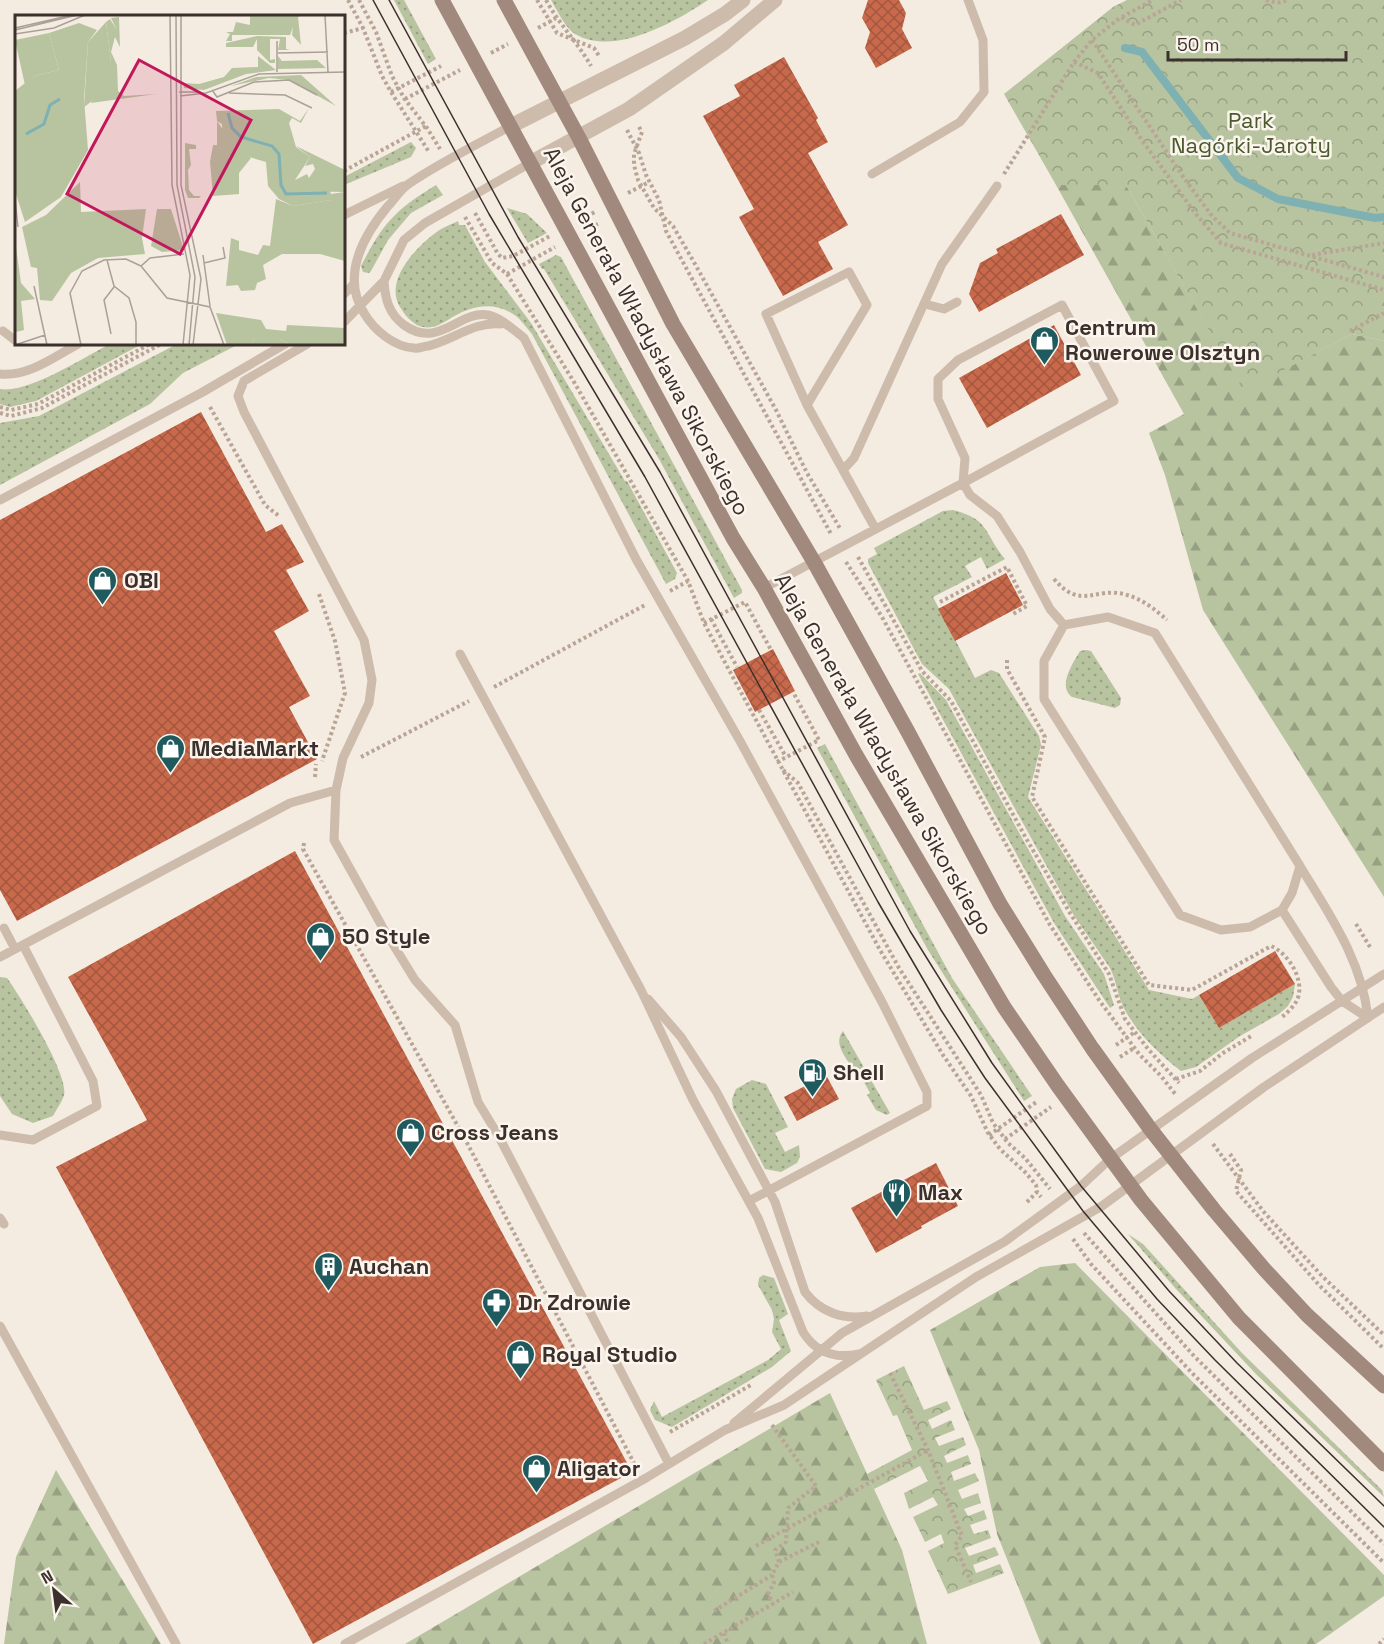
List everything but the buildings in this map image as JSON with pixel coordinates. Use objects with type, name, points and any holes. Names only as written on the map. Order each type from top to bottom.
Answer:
[{"type":"main road","name":"Aleja Generała Władysława Sikorskiego","points":[[442,0],[733,538],[764,588],[856,755],[1004,1007],[1110,1159],[1186,1256],[1239,1318],[1384,1464]]},
{"type":"main road","name":"Aleja Generała Władysława Sikorskiego","points":[[504,0],[579,138],[673,324],[814,562],[914,741],[1000,904],[1092,1048],[1151,1130],[1214,1210],[1264,1270],[1307,1315],[1384,1386]]},
{"type":"street","points":[[509,127],[685,38],[725,14],[743,0]]},
{"type":"street","points":[[530,163],[629,109],[724,43],[775,0]]},
{"type":"lane","points":[[872,174],[960,122],[984,92],[983,40],[968,0]]},
{"type":"lane","points":[[345,215],[407,184],[509,127]]},
{"type":"lane","points":[[345,320],[384,281],[404,240],[425,223],[530,163]]},
{"type":"lane","points":[[407,184],[371,227],[355,261],[354,284],[360,307],[371,325],[389,340],[414,348],[440,343],[489,322],[506,324]]},
{"type":"lane","points":[[843,470],[854,458],[942,264],[997,186]]},
{"type":"lane","points":[[807,405],[867,305],[849,272],[766,314],[807,405],[875,528]]},
{"type":"lane","points":[[384,281],[386,301],[396,320],[414,333],[438,333],[477,315],[489,315],[506,324],[524,338],[636,559],[679,638],[712,690],[852,946],[927,1092],[927,1106],[749,1201]]},
{"type":"lane","points":[[345,293],[354,284]]},
{"type":"lane","points":[[925,304],[944,309],[957,302]]},
{"type":"lane","points":[[764,588],[963,483],[1114,400],[1062,305],[958,360],[938,379],[938,399],[965,458],[963,483],[970,495],[997,516],[1020,552],[1050,609],[1064,625]]},
{"type":"lane","points":[[3,331],[15,340]]},
{"type":"lane","points":[[0,374],[16,375],[76,345]]},
{"type":"lane","points":[[0,500],[201,393],[283,345]]},
{"type":"lane","points":[[305,345],[244,381],[238,396],[244,412],[364,640],[372,680],[369,703],[343,758],[336,790],[334,840],[415,980],[455,1025],[478,1102],[498,1135],[669,1464]]},
{"type":"lane","points":[[1064,625],[1108,617],[1155,633],[1344,939],[1363,987],[1368,1018]]},
{"type":"lane","points":[[1064,625],[1044,661],[1044,699],[1180,915],[1221,930],[1250,927],[1282,910],[1292,893],[1299,866]]},
{"type":"lane","points":[[460,654],[641,990],[693,1101],[749,1201],[761,1225],[800,1325],[810,1343],[821,1351],[843,1357],[863,1353]]},
{"type":"lane","points":[[0,957],[290,803],[336,790]]},
{"type":"lane","points":[[1282,910],[1342,1001],[1368,1018]]},
{"type":"lane","points":[[0,1135],[33,1140],[97,1106],[93,1081],[19,947],[4,928]]},
{"type":"lane","points":[[345,1644],[669,1464],[725,1430],[842,1333],[1004,1242],[1081,1186],[1110,1159],[1252,1058],[1384,974]]},
{"type":"lane","points":[[641,990],[681,1037],[716,1091],[775,1202],[801,1284],[810,1299],[823,1309],[845,1317],[876,1314]]},
{"type":"lane","points":[[725,1430],[767,1413],[807,1390],[976,1277],[1080,1219],[1264,1087],[1384,1007]]},
{"type":"lane","points":[[0,1326],[176,1644]]},
{"type":"path","points":[[348,0],[363,28],[382,76],[430,153]]},
{"type":"path","points":[[359,0],[376,32],[390,73],[405,99],[437,144]]},
{"type":"path","points":[[537,0],[547,23],[560,35],[594,48],[599,56]]},
{"type":"path","points":[[546,0],[556,18],[585,55]]},
{"type":"path","points":[[997,186],[1074,62],[1092,40],[1121,17],[1153,0]]},
{"type":"path","points":[[1121,17],[1135,25],[1181,0]]},
{"type":"path","points":[[1266,0],[1277,3],[1289,0]]},
{"type":"path","points":[[538,14],[543,11]]},
{"type":"path","points":[[547,23],[556,18]]},
{"type":"path","points":[[345,33],[363,28]]},
{"type":"path","points":[[1092,40],[1212,216],[1230,233],[1384,277]]},
{"type":"path","points":[[1074,62],[1098,73],[1174,185],[1221,243],[1384,290]]},
{"type":"path","points":[[391,92],[441,66]]},
{"type":"path","points":[[405,99],[447,77]]},
{"type":"path","points":[[345,170],[426,126]]},
{"type":"path","points":[[639,127],[642,132],[636,147],[634,165],[647,197],[654,208],[673,226],[723,312],[787,430],[807,472],[850,543],[921,671],[951,701],[1027,840],[1109,974],[1121,1011],[1135,1032],[1178,1081],[1200,1071],[1223,1053],[1260,1031]]},
{"type":"path","points":[[633,140],[659,200],[666,231],[680,258],[838,549],[852,574],[882,617],[1050,925],[1099,1000],[1134,1048],[1168,1083]]},
{"type":"path","points":[[636,189],[650,182]]},
{"type":"path","points":[[642,199],[647,197]]},
{"type":"path","points":[[472,209],[502,258],[513,256],[551,236]]},
{"type":"path","points":[[585,217],[592,213]]},
{"type":"path","points":[[462,214],[492,263],[507,274],[574,382],[688,581],[704,623],[880,950],[943,1055],[971,1096],[990,1135],[1000,1149],[1036,1185],[1041,1198]]},
{"type":"path","points":[[590,227],[597,224]]},
{"type":"path","points":[[1308,256],[1384,243]]},
{"type":"path","points":[[507,274],[556,246]]},
{"type":"path","points":[[1350,331],[1384,313]]},
{"type":"path","points":[[0,407],[11,410],[38,404],[148,345]]},
{"type":"path","points":[[0,414],[11,416],[42,408],[159,345]]},
{"type":"path","points":[[201,393],[265,505],[286,521]]},
{"type":"path","points":[[940,602],[1007,567],[1027,606],[1013,614]]},
{"type":"path","points":[[358,758],[483,694],[688,581]]},
{"type":"path","points":[[320,598],[335,641],[345,693],[322,761]]},
{"type":"path","points":[[704,623],[745,602],[771,650]]},
{"type":"path","points":[[711,619],[737,667]]},
{"type":"path","points":[[1007,660],[1007,669],[1045,737],[1032,797],[1149,985],[1192,990],[1271,946],[1281,950],[1293,967],[1299,985],[1299,994],[1292,1008],[1279,1020]]},
{"type":"path","points":[[777,762],[819,740],[793,692]]},
{"type":"path","points":[[759,710],[786,757]]},
{"type":"path","points":[[315,777],[316,764]]},
{"type":"path","points":[[780,768],[798,783],[891,953],[981,1095],[998,1129],[1049,1188]]},
{"type":"path","points":[[304,843],[303,849],[465,1139],[640,1473]]},
{"type":"path","points":[[1116,1045],[1135,1032]]},
{"type":"path","points":[[1124,1054],[1134,1048]]},
{"type":"path","points":[[990,1135],[1038,1101]]},
{"type":"path","points":[[1005,1139],[1045,1111]]},
{"type":"path","points":[[1230,1154],[1241,1170],[1236,1191],[1319,1285],[1384,1349]]},
{"type":"path","points":[[1227,1164],[1263,1211],[1322,1276],[1384,1335]]},
{"type":"path","points":[[1084,1233],[1194,1356],[1384,1544]]},
{"type":"path","points":[[1073,1238],[1091,1264],[1192,1373],[1384,1563]]},
{"type":"path","points":[[890,1373],[928,1450],[962,1536],[955,1545],[971,1582]]},
{"type":"path","points":[[767,1413],[773,1427],[816,1486],[788,1508],[786,1542],[775,1550],[779,1562]]},
{"type":"path","points":[[756,1546],[928,1450]]},
{"type":"path","points":[[714,1611],[772,1575],[779,1562],[819,1542]]},
{"type":"path","points":[[772,1575],[774,1583],[768,1594],[773,1604]]},
{"type":"path","points":[[704,1644],[793,1592]]},
{"type":"path","points":[[724,1633],[728,1644]]},
{"type":"path","points":[[1379,1644],[1384,1639]]},
{"type":"green space","points":[[394,0],[404,0],[436,59],[428,64]]},
{"type":"green space","points":[[551,0],[708,0],[679,18],[644,34],[608,41],[591,40],[575,34],[565,23]]},
{"type":"green space","name":"Park Nagórki-Jaroty","points":[[1127,0],[1384,0],[1384,341],[1352,334],[1244,391],[1126,185],[1056,185],[1004,94],[1113,7]]},
{"type":"green space","points":[[411,142],[416,148],[411,157],[345,185],[345,176]]},
{"type":"green space","points":[[436,185],[443,195],[411,213],[388,240],[371,271],[363,272],[361,266],[376,239],[391,219],[410,202]]},
{"type":"green space","points":[[1056,185],[1126,185],[1244,390],[1352,334],[1384,341],[1384,897],[1203,610],[1165,475],[1149,433],[1184,414]]},
{"type":"green space","points":[[507,208],[527,214],[547,233],[528,243]]},
{"type":"green space","points":[[458,221],[459,225],[465,225],[485,262],[531,323],[627,481],[677,573],[675,579],[666,584],[532,334],[518,318],[505,310],[488,306],[472,309],[437,326],[427,327],[414,323],[402,310],[397,300],[396,289],[398,279],[409,258],[440,230]]},
{"type":"green space","points":[[556,255],[561,257],[742,590],[742,593],[734,598],[659,459],[539,264]]},
{"type":"green space","points":[[108,345],[140,345],[36,401],[10,407],[0,404],[0,389],[25,386]]},
{"type":"green space","points":[[175,345],[237,345],[183,373],[150,404],[0,485],[0,423],[39,416]]},
{"type":"green space","points":[[953,510],[974,518],[980,523],[1005,559],[987,569],[981,557],[965,566],[972,577],[933,597],[975,678],[991,670],[999,673],[1039,736],[1041,745],[1028,797],[1149,990],[1192,999],[1199,995],[1219,1028],[1295,984],[1293,997],[1288,1006],[1279,1014],[1240,1036],[1196,1067],[1181,1071],[1151,1044],[1131,1020],[1121,1002],[1110,968],[1073,914],[949,689],[922,664],[868,563],[868,559],[877,554],[874,548],[943,511]]},
{"type":"green space","points":[[1080,651],[1091,651],[1121,698],[1120,705],[1115,708],[1072,697],[1068,692],[1066,681],[1070,668]]},
{"type":"green space","points":[[920,673],[946,700],[1065,916],[1104,974],[1114,1005],[1110,1008],[1054,923],[918,674]]},
{"type":"green space","points":[[825,744],[952,978],[1032,1096],[1024,1101],[928,950],[817,748]]},
{"type":"green space","points":[[0,977],[7,978],[32,1018],[52,1054],[64,1085],[64,1095],[53,1116],[33,1123],[12,1114],[0,1096]]},
{"type":"green space","points":[[843,1031],[890,1113],[887,1115],[876,1110],[867,1095],[870,1093],[857,1069],[852,1068],[843,1054],[839,1040]]},
{"type":"green space","points":[[752,1080],[766,1084],[788,1127],[775,1133],[785,1152],[799,1145],[800,1157],[797,1163],[781,1172],[765,1169],[733,1108],[732,1099],[736,1089]]},
{"type":"green space","points":[[1128,1234],[1143,1244],[1242,1353],[1382,1490],[1384,1497],[1256,1374]]},
{"type":"green space","points":[[1075,1263],[1384,1575],[1384,1596],[1316,1644],[1041,1644],[997,1534],[979,1450],[930,1330],[1040,1267]]},
{"type":"green space","points":[[763,1275],[774,1278],[788,1314],[779,1320],[791,1351],[772,1367],[672,1427],[655,1420],[650,1410],[654,1401],[662,1417],[768,1360],[781,1349],[772,1332],[774,1319],[772,1310],[758,1285],[759,1278]]},
{"type":"green space","points":[[904,1366],[924,1410],[947,1401],[951,1409],[928,1420],[932,1429],[951,1420],[955,1430],[935,1438],[939,1446],[963,1437],[966,1445],[944,1456],[947,1463],[968,1455],[971,1464],[951,1472],[954,1481],[975,1473],[979,1481],[958,1490],[962,1499],[978,1493],[981,1503],[964,1509],[968,1516],[984,1510],[987,1519],[970,1525],[974,1534],[988,1530],[991,1538],[965,1548],[969,1556],[995,1547],[999,1555],[973,1565],[976,1573],[1000,1564],[1004,1573],[948,1594],[928,1551],[944,1543],[941,1534],[925,1542],[913,1517],[938,1505],[933,1497],[909,1509],[904,1493],[928,1481],[920,1466],[874,1489],[867,1474],[912,1450],[897,1415],[893,1416],[876,1380]]},
{"type":"green space","points":[[830,1393],[902,1550],[927,1644],[405,1644]]},
{"type":"green space","points":[[56,1470],[161,1644],[4,1644],[16,1557]]},
{"type":"waterway","points":[[1125,48],[1142,52],[1238,178],[1278,199],[1375,218],[1384,217]]},
{"type":"tram line","points":[[373,0],[489,214],[645,477],[878,902],[941,1010],[985,1078],[1083,1211],[1157,1299],[1215,1360],[1384,1527]]},
{"type":"tram line","points":[[389,0],[518,237],[660,472],[910,931],[992,1063],[1081,1186],[1169,1291],[1237,1363],[1384,1506]]},
{"type":"place","name":"Centrum Rowerowe Olsztyn","points":[[1044,366]]},
{"type":"place","name":"OBI","points":[[103,606]]},
{"type":"place","name":"MediaMarkt","points":[[170,774]]},
{"type":"place","name":"50 Style","points":[[321,962]]},
{"type":"place","name":"Shell","points":[[812,1098]]},
{"type":"place","name":"Cross Jeans","points":[[410,1158]]},
{"type":"place","name":"Max","points":[[897,1218]]},
{"type":"place","name":"Auchan","points":[[328,1292]]},
{"type":"place","name":"Dr Zdrowie","points":[[497,1328]]},
{"type":"place","name":"Royal Studio","points":[[521,1380]]},
{"type":"place","name":"Aligator","points":[[536,1494]]}]
